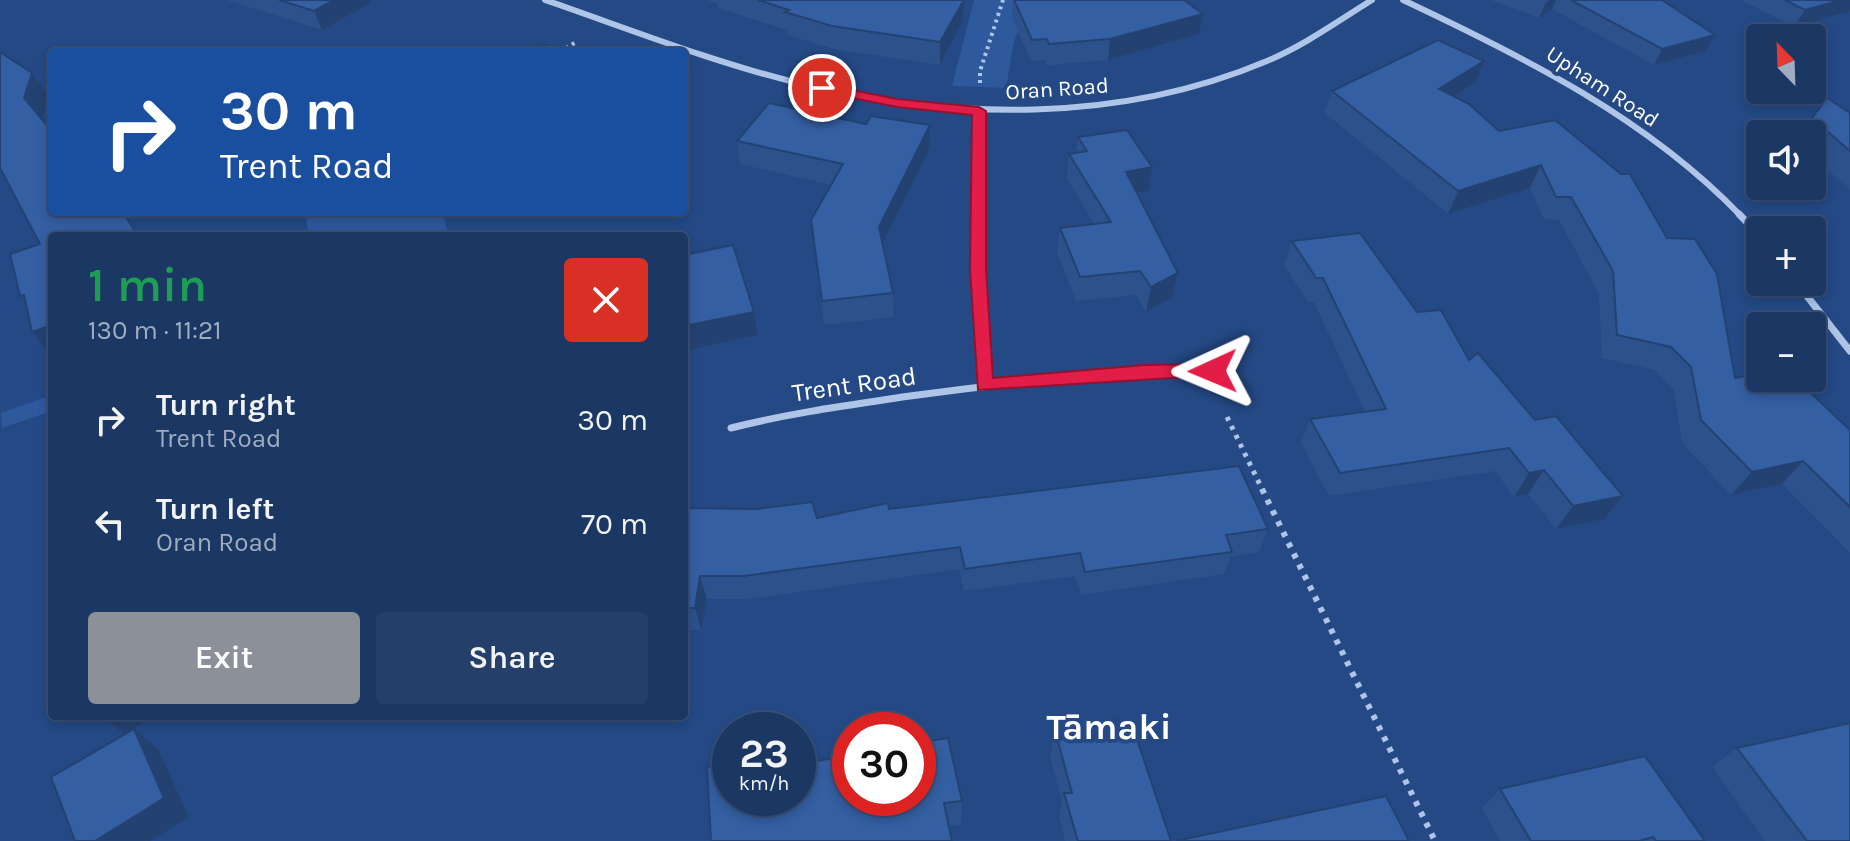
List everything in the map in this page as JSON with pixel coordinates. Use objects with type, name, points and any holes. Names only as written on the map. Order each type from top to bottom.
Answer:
[{"type":"street","name":"Oran Road","points":[[545,0],[795,82],[897,103],[979,111],[1126,102],[1218,80],[1270,60],[1372,0]]},
{"type":"street","name":"Upham Road","points":[[1403,0],[1512,51],[1576,86],[1696,172],[1746,220]]},
{"type":"street","points":[[979,111],[978,269],[984,385]]},
{"type":"street","points":[[1807,296],[1850,351]]},
{"type":"street","name":"Trent Road","points":[[731,428],[781,415],[984,385],[1145,372],[1213,371]]},
{"type":"path","points":[[979,94],[980,71],[1003,0]]},
{"type":"path","points":[[566,48],[584,37]]},
{"type":"path","points":[[1227,417],[1435,841]]},
{"type":"shaded area","points":[[974,0],[1033,0],[1014,41],[1006,88],[952,86]]},
{"type":"shaded area","points":[[306,216],[444,216],[447,232],[308,232]]},
{"type":"shaded area","points":[[48,396],[48,412],[2,428],[1,413]]},
{"type":"building","points":[[279,0],[334,0],[314,11]]},
{"type":"building","points":[[758,0],[964,0],[940,42],[832,26]]},
{"type":"building","points":[[1014,0],[1184,0],[1203,14],[1110,39],[1049,44],[1047,39],[1032,40]]},
{"type":"building","points":[[1571,0],[1662,0],[1715,35],[1662,49]]},
{"type":"building","points":[[1785,0],[1841,0],[1805,10]]},
{"type":"building","points":[[1438,40],[1484,61],[1439,89],[1469,104],[1499,131],[1555,120],[1621,174],[1630,174],[1667,238],[1695,239],[1717,274],[1735,378],[1746,376],[1746,392],[1810,392],[1850,430],[1850,507],[1803,461],[1752,472],[1701,420],[1691,367],[1671,347],[1617,335],[1613,271],[1571,197],[1556,197],[1541,165],[1458,191],[1332,91]]},
{"type":"building","points":[[0,52],[32,73],[24,98],[48,126],[48,216],[126,216],[136,232],[48,232],[48,326],[32,332],[10,254],[40,244],[0,168]]},
{"type":"building","points":[[1826,99],[1850,113],[1850,151],[1826,130],[1826,120],[1812,118],[1822,104],[1826,104]]},
{"type":"building","points":[[769,103],[866,124],[871,116],[930,125],[879,227],[893,293],[822,301],[811,220],[843,164],[737,141]]},
{"type":"building","points":[[1127,130],[1152,167],[1126,172],[1178,273],[1151,287],[1140,271],[1080,277],[1060,228],[1111,222],[1069,154],[1087,151],[1078,137]]},
{"type":"building","points":[[1360,233],[1417,312],[1441,310],[1469,360],[1478,353],[1535,420],[1556,416],[1623,496],[1573,506],[1544,470],[1529,473],[1509,448],[1340,473],[1310,419],[1386,409],[1323,278],[1316,278],[1292,241]]},
{"type":"building","points":[[733,245],[754,312],[688,325],[688,254]]},
{"type":"building","points":[[1239,466],[1268,529],[1226,535],[1232,552],[1085,572],[1080,553],[965,569],[960,547],[744,576],[700,576],[695,608],[688,608],[688,508],[756,509],[812,502],[817,518],[888,503],[889,509]]},
{"type":"building","points":[[1130,718],[1171,841],[1078,841],[1064,793],[1072,793],[1055,731]]},
{"type":"building","points":[[1850,723],[1850,841],[1807,841],[1737,748]]},
{"type":"building","points":[[134,729],[164,798],[95,841],[75,841],[51,777]]},
{"type":"building","points":[[948,738],[962,801],[944,803],[952,841],[711,841],[707,767],[712,766],[712,816],[816,816],[816,761],[832,758],[832,816],[936,816],[936,740]]},
{"type":"building","points":[[1645,756],[1705,841],[1656,841],[1653,837],[1639,841],[1531,841],[1500,789]]},
{"type":"building","points":[[1386,796],[1409,841],[1176,841]]},
{"type":"district","name":"Tāmaki","points":[[1109,726]]},
{"type":"route","points":[[822,88],[897,103],[979,111],[978,269],[984,385],[1145,372],[1213,371]]}]
